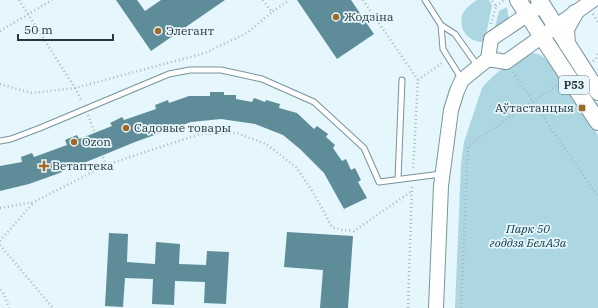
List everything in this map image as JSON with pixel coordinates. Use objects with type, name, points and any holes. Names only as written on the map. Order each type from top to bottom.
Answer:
[{"type":"main road","name":"Р53","points":[[518,0],[598,122]]},
{"type":"main road","points":[[483,63],[506,62],[593,0]]},
{"type":"main road","name":"Р53","points":[[543,1],[557,27],[598,92]]},
{"type":"main road","points":[[436,308],[443,174],[451,110],[457,91],[462,80],[483,63],[491,39],[528,14],[543,1]]},
{"type":"main road","points":[[568,44],[566,29],[575,13]]},
{"type":"lane","points":[[424,0],[441,25],[455,34],[483,63]]},
{"type":"lane","points":[[441,25],[443,49],[462,80]]},
{"type":"lane","points":[[0,141],[11,139],[169,74],[190,70],[221,70],[262,79],[314,102],[364,148],[379,182],[443,174]]},
{"type":"lane","points":[[398,179],[402,80]]},
{"type":"path","points":[[20,0],[75,88],[86,109],[94,131]]},
{"type":"path","points":[[0,31],[52,0]]},
{"type":"path","points":[[263,0],[272,12]]},
{"type":"path","points":[[0,84],[32,93],[75,88],[205,53],[247,33],[289,0]]},
{"type":"path","points":[[363,0],[418,80],[415,121],[408,308]]},
{"type":"path","points":[[491,0],[496,6]]},
{"type":"path","points":[[490,27],[496,6],[504,0]]},
{"type":"path","points":[[598,53],[596,59],[598,62]]},
{"type":"path","points":[[506,62],[598,197]]},
{"type":"path","points":[[461,308],[468,146],[533,102]]},
{"type":"path","points":[[0,208],[34,202],[106,165],[200,134],[237,133],[266,144],[297,168],[314,194],[332,227],[342,230],[354,231],[412,191]]},
{"type":"path","points":[[103,157],[106,165]]},
{"type":"path","points":[[0,241],[34,202]]},
{"type":"path","points":[[0,245],[53,308]]},
{"type":"path","points":[[0,290],[4,294],[9,308]]},
{"type":"green space","points":[[477,0],[489,0],[492,6],[486,35],[489,41],[483,42],[473,40],[468,37],[462,28],[461,22],[464,11]]},
{"type":"green space","points":[[507,7],[509,20],[493,35],[499,11]]},
{"type":"green space","name":"Парк 50 годдзя БелАЗа","points":[[530,53],[541,55],[549,62],[598,135],[598,308],[455,308],[461,164],[464,142],[482,88],[492,77],[504,68],[517,59]]},
{"type":"building","name":"Элегант","points":[[116,0],[137,0],[145,11],[161,0],[225,0],[151,51]]},
{"type":"building","name":"Жодзіна","points":[[297,0],[351,0],[374,34],[337,59]]},
{"type":"building","points":[[210,92],[224,92],[224,95],[236,95],[236,99],[252,102],[254,98],[265,102],[266,100],[280,104],[279,108],[297,113],[314,129],[317,126],[328,134],[326,137],[335,145],[333,148],[342,161],[346,159],[351,170],[355,168],[361,180],[358,182],[367,198],[344,209],[324,173],[300,149],[283,135],[255,124],[221,119],[191,122],[135,142],[57,174],[29,184],[0,191],[0,166],[22,162],[21,157],[32,153],[34,157],[67,145],[65,140],[77,135],[79,139],[112,126],[110,123],[122,117],[124,120],[156,109],[155,105],[168,100],[169,103],[189,96],[210,96]]},
{"type":"building","points":[[287,232],[353,236],[348,308],[320,308],[323,270],[284,267]]},
{"type":"building","points":[[109,233],[128,234],[127,262],[155,264],[156,242],[180,244],[179,264],[206,265],[207,251],[229,252],[226,304],[204,303],[205,282],[175,281],[174,305],[152,304],[153,279],[125,278],[123,307],[105,306]]},
{"type":"place","name":"Жодзіна","points":[[336,17]]},
{"type":"place","name":"Элегант","points":[[158,31]]},
{"type":"place","name":"Аўтастанцыя","points":[[582,108]]},
{"type":"place","name":"Садовые товары","points":[[126,128]]},
{"type":"place","name":"Ozon","points":[[74,142]]},
{"type":"place","name":"Ветаптека","points":[[44,166]]}]
